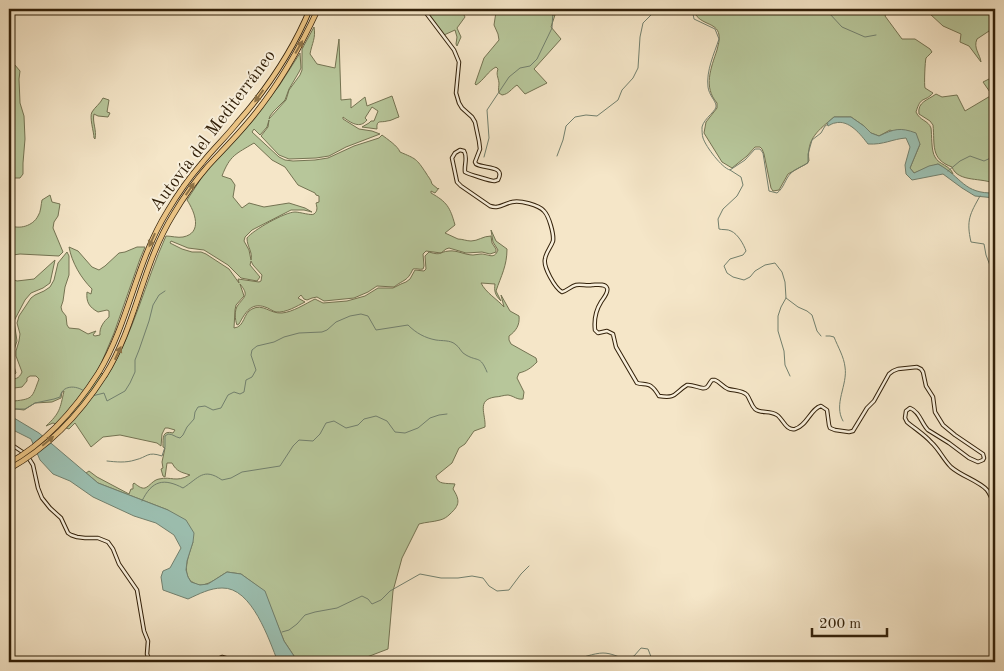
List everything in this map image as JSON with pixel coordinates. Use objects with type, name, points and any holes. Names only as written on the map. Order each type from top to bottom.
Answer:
[{"type":"highway","name":"Autovía del Mediterráneo","points":[[9,463],[34,446],[55,428],[87,391],[100,372],[117,338],[142,262],[166,213],[187,181],[260,95],[297,36],[310,9]]},
{"type":"highway","name":"Autovía del Mediterráneo","points":[[9,470],[59,433],[92,394],[105,375],[123,340],[150,262],[172,216],[207,167],[245,126],[262,104],[287,68],[318,9]]},
{"type":"main road","points":[[423,9],[458,57],[456,93],[459,103],[472,117],[477,128],[480,148],[476,164],[496,169],[500,172],[498,180],[492,181],[465,172],[466,154],[460,150],[452,158],[457,182],[490,206],[500,207],[511,202],[518,202],[539,206],[543,209],[553,235],[553,241],[544,261],[557,289],[565,292],[576,285],[594,286],[598,284],[606,287],[607,293],[597,310],[595,330],[598,333],[607,331],[613,334],[616,347],[637,383],[650,386],[655,389],[659,396],[670,397],[675,396],[687,385],[704,389],[712,380],[715,380],[726,388],[746,395],[754,408],[760,411],[772,412],[790,428],[796,428],[810,418],[817,407],[821,406],[826,410],[830,428],[849,432],[856,428],[889,374],[898,369],[917,367],[923,372],[926,386],[933,397],[935,412],[939,419],[948,430],[983,454],[983,460],[978,462],[970,458],[925,428],[913,408],[906,411],[904,418],[931,442],[951,467],[981,485],[991,496],[995,508]]},
{"type":"main road","points":[[9,442],[30,459],[42,498],[61,518],[68,532],[71,535],[85,538],[98,538],[108,542],[113,549],[119,564],[138,590],[144,631],[148,641],[147,654],[150,662]]},
{"type":"main road","points":[[212,662],[222,657],[233,662]]},
{"type":"shaded area","points":[[425,9],[437,13],[436,9],[460,9],[462,11],[465,17],[457,28],[461,37],[457,46],[455,30],[444,35]]},
{"type":"shaded area","points":[[493,9],[553,9],[552,15],[555,15],[551,27],[561,39],[534,69],[547,83],[525,94],[517,85],[502,95],[499,93],[498,69],[496,67],[479,83],[475,84],[484,58],[499,40],[494,25],[496,12]]},
{"type":"shaded area","points":[[693,9],[888,9],[885,16],[902,39],[915,39],[932,52],[926,58],[925,88],[933,93],[921,101],[916,112],[931,128],[932,147],[935,157],[953,174],[938,164],[914,173],[910,168],[920,144],[890,130],[879,136],[871,133],[851,117],[834,117],[815,135],[810,146],[809,161],[788,174],[779,190],[773,191],[771,188],[764,154],[760,147],[755,147],[732,168],[722,162],[704,133],[706,122],[717,108],[717,103],[709,84],[719,35],[715,27],[699,18]]},
{"type":"shaded area","points":[[925,9],[995,9],[995,27],[977,39],[976,42],[981,62],[969,46],[960,42],[961,34],[943,26],[925,12]]},
{"type":"shaded area","points":[[314,27],[310,54],[317,64],[335,68],[339,39],[341,100],[351,99],[351,108],[365,97],[367,106],[392,96],[399,117],[390,121],[379,122],[377,129],[362,127],[374,121],[378,111],[372,107],[364,123],[358,125],[343,117],[343,119],[359,129],[380,134],[346,147],[329,156],[316,158],[289,159],[279,155],[261,136],[268,127],[269,120],[267,127],[260,135],[254,129],[252,132],[279,157],[285,160],[328,158],[354,146],[379,138],[382,135],[395,145],[400,152],[418,162],[432,184],[439,188],[435,193],[431,191],[431,193],[444,202],[451,214],[455,225],[445,233],[458,239],[469,241],[491,236],[492,243],[496,249],[496,252],[490,254],[482,252],[466,253],[449,248],[441,253],[452,251],[470,255],[495,255],[498,250],[493,242],[491,230],[496,241],[507,249],[505,266],[496,291],[501,301],[495,293],[495,284],[481,283],[504,307],[501,295],[510,311],[519,316],[516,330],[509,336],[509,340],[511,344],[536,358],[537,362],[529,369],[519,373],[517,378],[524,392],[523,399],[506,395],[486,401],[483,408],[485,427],[474,431],[465,444],[459,448],[452,463],[436,476],[440,482],[455,484],[453,489],[458,499],[457,505],[444,518],[419,524],[402,558],[393,591],[388,649],[367,657],[366,662],[298,662],[284,641],[264,591],[241,574],[227,572],[204,585],[194,583],[190,580],[186,570],[193,542],[168,510],[98,483],[86,473],[89,471],[129,494],[131,489],[133,489],[134,483],[145,488],[163,478],[181,479],[190,475],[178,470],[172,463],[167,463],[165,477],[163,476],[161,469],[163,468],[162,462],[165,448],[163,447],[163,438],[165,434],[173,433],[175,430],[165,428],[162,434],[161,446],[157,443],[120,435],[103,437],[91,447],[75,423],[69,429],[53,423],[46,426],[59,410],[64,391],[61,398],[52,402],[35,403],[24,410],[10,410],[9,407],[10,403],[14,401],[29,398],[35,390],[39,379],[36,376],[30,376],[22,387],[9,388],[9,377],[17,378],[22,372],[16,356],[20,334],[17,323],[19,316],[31,298],[50,287],[54,280],[58,263],[67,252],[69,256],[69,275],[61,307],[66,316],[67,325],[69,328],[79,329],[88,334],[96,331],[93,335],[95,336],[100,335],[102,325],[109,317],[109,311],[98,312],[89,304],[87,292],[91,294],[92,289],[78,270],[72,259],[69,247],[78,251],[92,267],[99,270],[119,253],[137,247],[145,247],[98,371],[107,376],[125,342],[166,236],[183,237],[189,235],[195,227],[195,216],[187,200],[206,171],[245,129],[279,86],[300,53],[301,68],[289,89],[285,100],[269,119],[286,100],[289,90],[302,70],[302,49]],"holes":[[[254,143],[272,160],[285,167],[298,185],[319,196],[319,202],[316,203],[317,210],[314,214],[290,213],[270,222],[250,235],[247,238],[251,260],[249,250],[244,241],[245,237],[252,230],[291,210],[312,212],[289,203],[264,207],[249,203],[242,208],[233,197],[235,185],[231,179],[222,176],[231,159]],[[171,241],[188,248],[204,250],[228,265],[241,278],[257,281],[260,277],[250,265],[251,261],[262,275],[261,281],[259,282],[238,279],[239,283],[229,269],[206,254],[182,249],[170,243]],[[426,251],[441,253],[429,252],[425,256],[426,269],[424,271],[415,270],[410,279],[393,288],[378,288],[365,296],[347,301],[323,303],[315,299],[282,313],[278,313],[256,307],[249,311],[238,327],[234,328],[236,305],[244,296],[240,284],[245,293],[244,297],[236,310],[235,318],[237,325],[252,307],[260,306],[276,312],[284,311],[305,302],[298,298],[301,295],[307,300],[317,297],[324,301],[354,298],[377,286],[394,287],[407,278],[413,269],[423,269],[423,254]]]},
{"type":"shaded area","points":[[9,58],[20,71],[20,103],[24,116],[25,139],[23,174],[20,178],[9,176]]},
{"type":"shaded area","points":[[995,76],[995,184],[965,178],[940,160],[934,145],[933,125],[919,114],[919,110],[921,104],[936,94],[942,97],[957,95],[965,111],[992,95],[983,82]]},
{"type":"shaded area","points":[[103,98],[109,100],[107,112],[110,113],[108,117],[94,114],[95,139],[91,114]]},
{"type":"shaded area","points":[[834,117],[851,117],[871,133],[879,136],[897,130],[916,133],[920,144],[910,168],[914,173],[938,164],[969,188],[984,193],[995,193],[995,198],[975,196],[943,174],[912,180],[906,174],[905,165],[910,147],[906,138],[879,144],[868,144],[862,136],[845,123],[834,123],[828,126],[827,123]]},
{"type":"shaded area","points":[[50,195],[52,202],[60,204],[53,228],[63,252],[59,256],[13,255],[11,262],[13,270],[9,276],[9,225],[21,227],[29,225],[39,214],[42,200]]},
{"type":"shaded area","points":[[55,260],[50,283],[31,293],[14,321],[17,341],[13,353],[13,363],[16,373],[14,375],[9,374],[9,278],[17,281],[34,279]]},
{"type":"shaded area","points":[[9,415],[39,433],[98,483],[168,510],[186,520],[194,533],[186,570],[191,582],[200,585],[208,584],[227,572],[241,574],[265,591],[284,641],[298,662],[278,662],[258,616],[251,605],[233,590],[213,589],[188,599],[163,590],[161,577],[163,571],[170,568],[181,548],[174,535],[156,523],[134,516],[93,497],[70,481],[53,474],[40,460],[31,439],[9,428]]},
{"type":"waterway","points":[[484,157],[489,138],[487,110],[509,77],[520,68],[530,66],[537,59],[552,28],[553,9]]},
{"type":"waterway","points":[[557,156],[566,126],[575,117],[597,116],[618,100],[622,90],[633,78],[638,68],[643,23],[652,14],[654,9]]},
{"type":"waterway","points":[[692,9],[694,19],[715,29],[719,39],[708,75],[709,90],[716,107],[705,120],[702,131],[707,147],[723,165],[730,170],[745,160],[755,149],[760,149],[763,153],[769,191],[777,193],[791,173],[808,163],[808,154],[812,140],[828,124]]},
{"type":"waterway","points":[[823,9],[842,27],[865,37],[876,35]]},
{"type":"waterway","points":[[948,171],[960,161],[970,156],[984,161],[995,156]]},
{"type":"waterway","points":[[730,170],[741,177],[743,185],[737,196],[723,209],[718,219],[719,229],[734,232],[746,251],[743,255],[730,259],[724,266],[727,273],[744,280],[765,265],[775,263],[782,272],[786,298],[778,316],[778,331],[784,351],[785,365],[790,376]]},
{"type":"waterway","points":[[980,196],[970,217],[971,242],[984,244],[991,268],[995,269]]},
{"type":"waterway","points":[[92,396],[104,393],[107,401],[125,391],[135,372],[135,360],[153,305],[159,295],[165,291]]},
{"type":"waterway","points":[[786,298],[812,315],[817,331],[821,336]]},
{"type":"waterway","points":[[107,461],[128,462],[150,454],[162,456],[165,447],[165,436],[170,434],[180,438],[194,419],[198,407],[205,406],[213,410],[221,408],[228,395],[234,392],[240,394],[244,392],[246,380],[252,377],[256,370],[251,355],[252,350],[257,346],[299,333],[322,332],[336,322],[350,316],[361,314],[368,316],[376,330],[408,325],[424,336],[453,343],[464,354],[480,361],[487,372]]},
{"type":"waterway","points":[[826,336],[834,337],[844,363],[845,381],[840,401],[840,415],[843,421]]},
{"type":"waterway","points":[[10,409],[25,409],[35,403],[60,397],[63,390],[70,387],[84,391]]},
{"type":"waterway","points":[[142,501],[150,489],[159,483],[170,483],[183,488],[201,475],[210,474],[222,480],[242,472],[280,466],[299,440],[313,441],[320,434],[326,423],[334,421],[346,428],[358,425],[364,419],[376,416],[387,421],[395,432],[405,433],[418,428],[430,418],[447,414]]},
{"type":"waterway","points":[[282,632],[289,630],[305,615],[337,608],[362,596],[372,604],[420,574],[441,578],[472,576],[483,578],[489,586],[497,591],[509,590],[529,566]]},
{"type":"waterway","points":[[572,662],[587,656],[603,653],[612,654],[626,660],[634,656],[641,648],[648,649],[653,662]]}]
